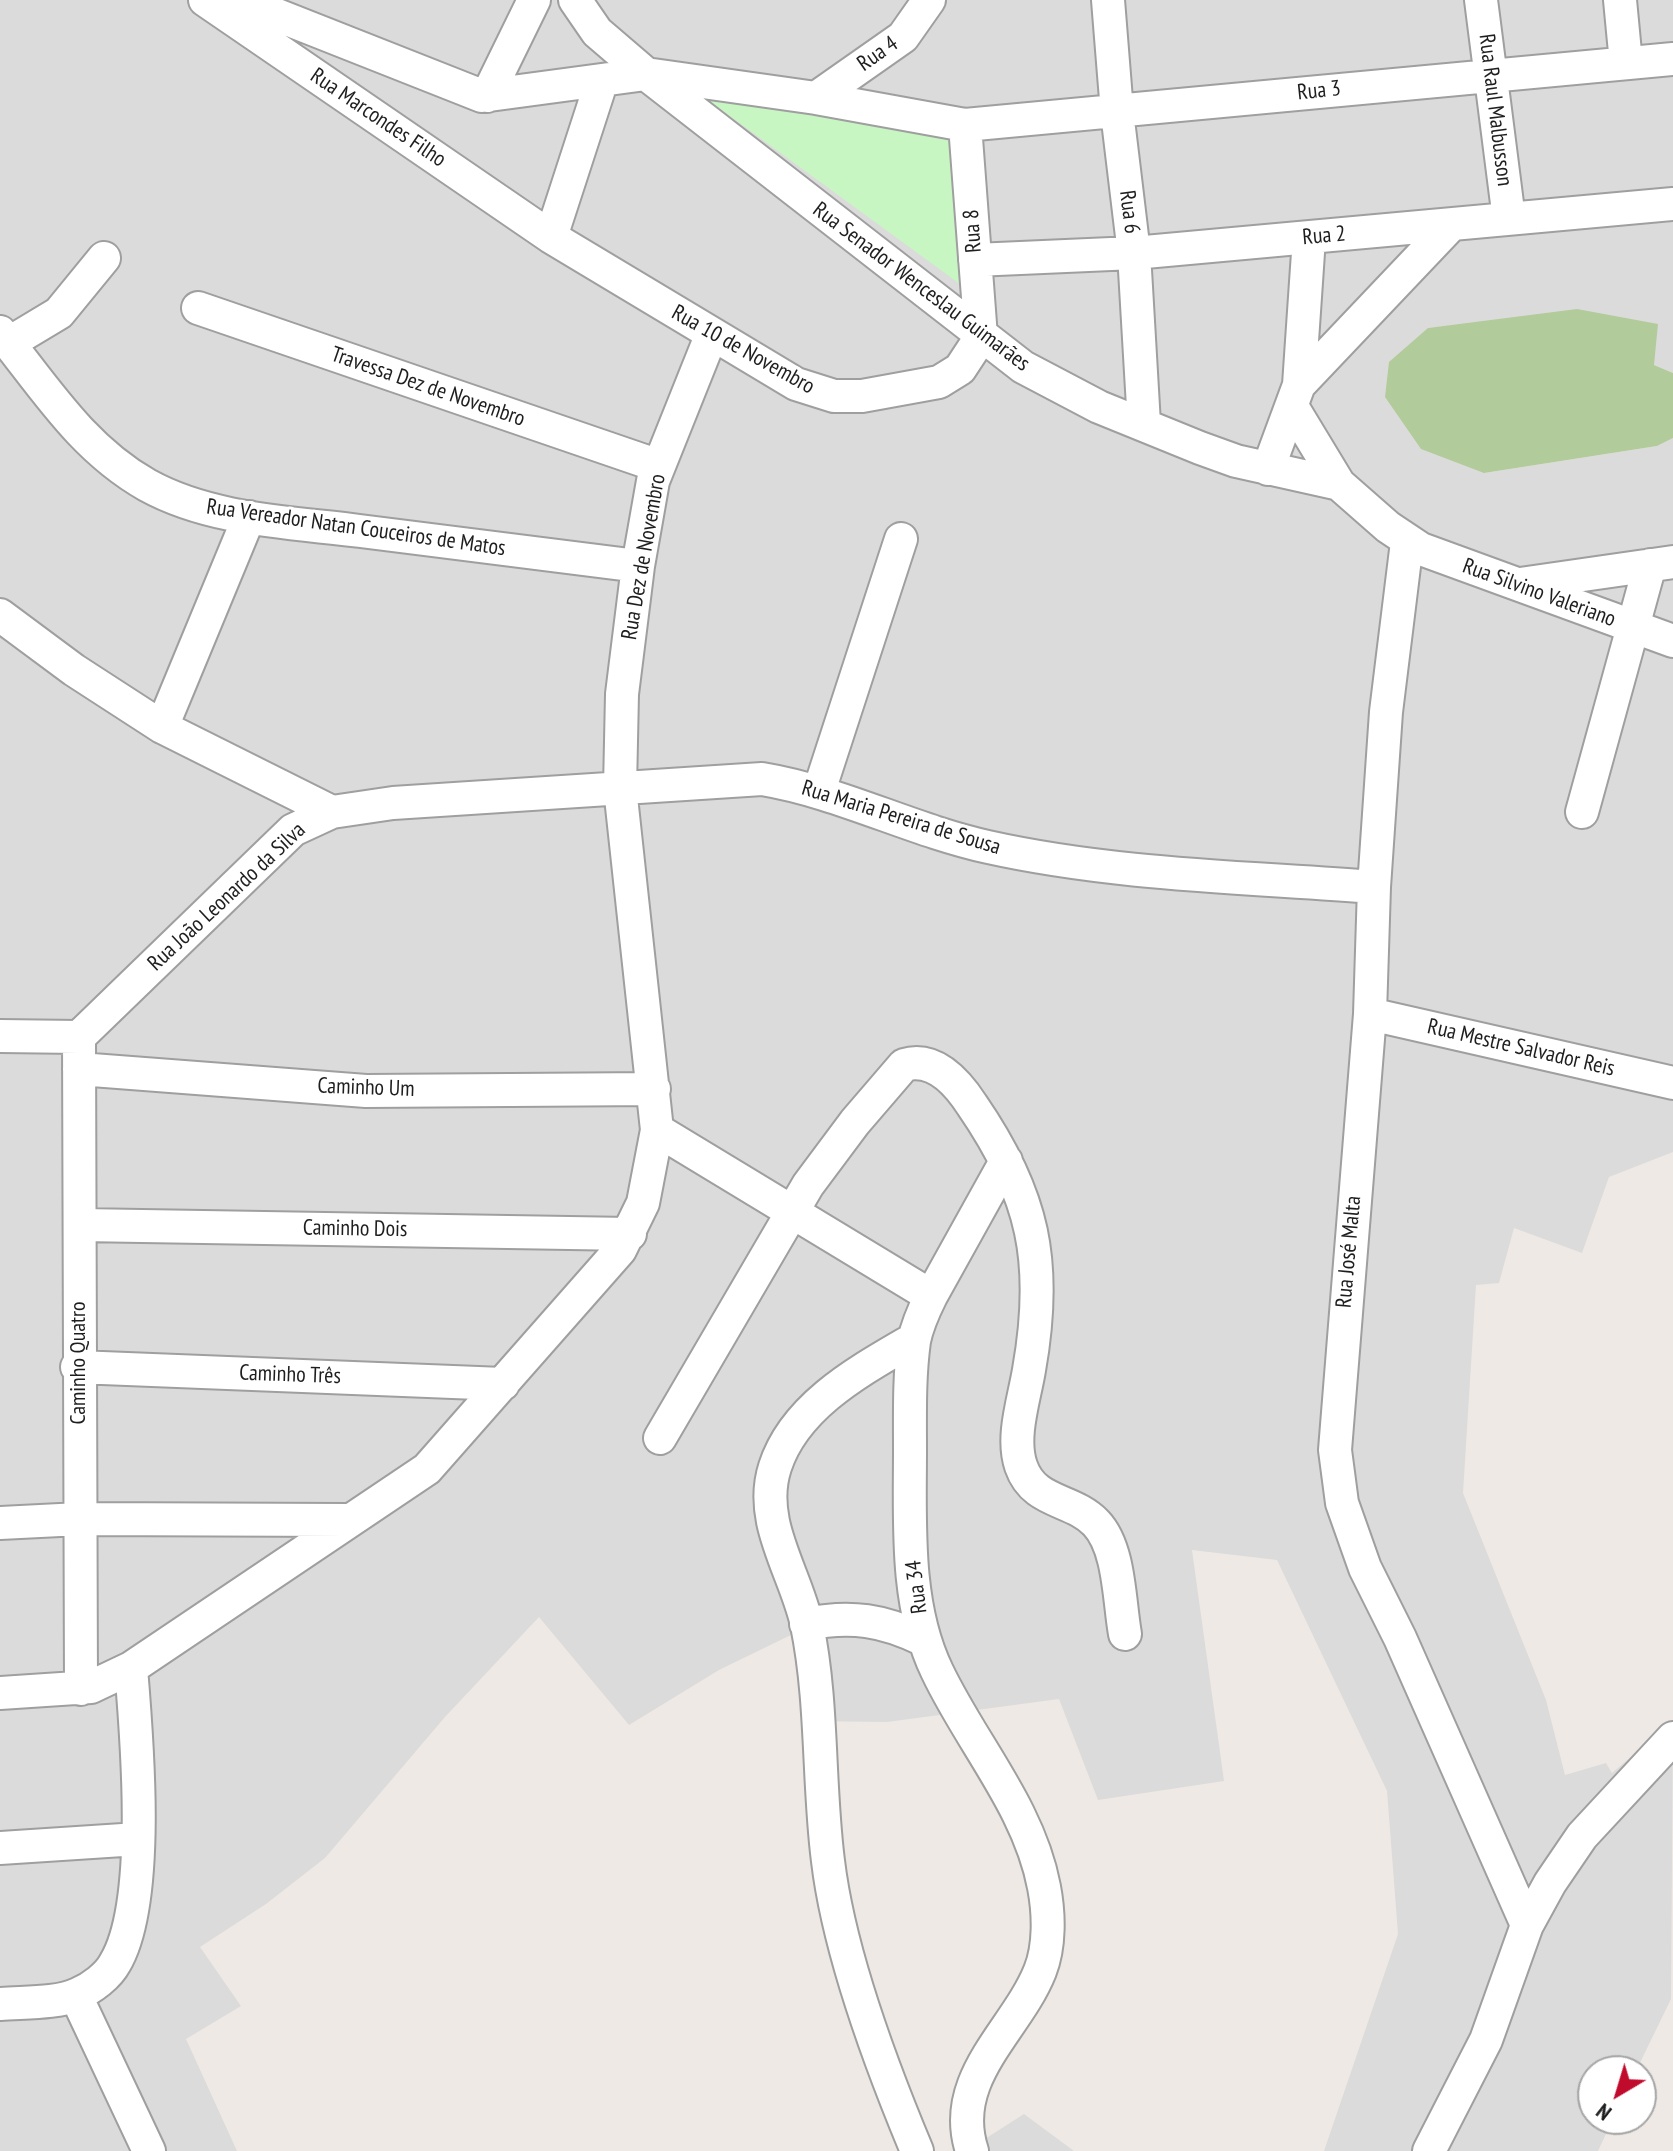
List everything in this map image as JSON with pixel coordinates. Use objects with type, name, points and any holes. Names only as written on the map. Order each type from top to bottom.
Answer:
[{"type":"street","name":"Rua Marcondes Filho","points":[[205,0],[551,237]]},
{"type":"street","name":"Rua Marcondes Filho","points":[[239,0],[462,90],[487,96]]},
{"type":"street","points":[[487,96],[534,0]]},
{"type":"street","name":"Rua Senador Wenceslau Guimarães","points":[[575,0],[597,32],[646,74],[1023,367],[1099,407],[1200,448],[1268,469],[1339,484]]},
{"type":"street","name":"Rua 4","points":[[816,98],[903,37],[929,0]]},
{"type":"street","name":"Rua 6","points":[[1108,0],[1117,112],[1134,253],[1144,424]]},
{"type":"street","name":"Rua Raul Malbusson","points":[[1481,0],[1509,219]]},
{"type":"street","points":[[1620,0],[1626,63]]},
{"type":"street","name":"Rua 3","points":[[646,74],[816,98],[965,125],[1673,59]]},
{"type":"street","points":[[487,96],[646,74]]},
{"type":"street","points":[[551,237],[602,80]]},
{"type":"street","name":"Rua 8","points":[[965,125],[981,337]]},
{"type":"street","name":"Rua 2","points":[[975,260],[1134,253],[1673,204]]},
{"type":"street","points":[[1296,396],[1450,226]]},
{"type":"street","name":"Rua 10 de Novembro","points":[[551,237],[711,336],[796,384],[834,396],[862,396],[946,379],[960,369],[981,337]]},
{"type":"street","points":[[1268,469],[1296,396],[1309,238]]},
{"type":"street","points":[[4,338],[59,313],[104,258]]},
{"type":"street","name":"Travessa Dez de Novembro","points":[[198,308],[659,466]]},
{"type":"street","name":"Rua Dez de Novembro","points":[[0,1693],[81,1689],[131,1668],[427,1469],[604,1270],[630,1234],[650,1180],[657,1130],[620,788],[622,694],[638,566],[659,466],[711,336]]},
{"type":"street","name":"Rua Vereador Natan Couceiros de Matos","points":[[4,338],[43,392],[93,445],[127,471],[172,497],[249,517],[638,566]]},
{"type":"street","points":[[1296,396],[1339,484]]},
{"type":"street","name":"Rua Silvino Valeriano","points":[[1339,484],[1407,542],[1673,641]]},
{"type":"street","points":[[162,727],[249,517]]},
{"type":"street","points":[[819,791],[901,539]]},
{"type":"street","name":"Rua José Malta","points":[[1407,542],[1386,712],[1374,887],[1370,1014],[1338,1376],[1335,1450],[1342,1503],[1365,1568],[1400,1638],[1527,1925]]},
{"type":"street","points":[[1517,585],[1662,564]]},
{"type":"street","points":[[1582,812],[1635,627],[1662,564]]},
{"type":"street","points":[[0,615],[74,670],[162,727],[332,812]]},
{"type":"street","name":"Rua Maria Pereira de Sousa","points":[[620,788],[739,778],[787,783],[819,791],[939,834],[1029,855],[1102,866],[1374,887]]},
{"type":"street","name":"Rua João Leonardo da Silva","points":[[79,1037],[293,830],[332,812],[393,803],[620,788]]},
{"type":"street","name":"Rua Mestre Salvador Reis","points":[[1370,1014],[1673,1082]]},
{"type":"street","points":[[0,1036],[79,1037]]},
{"type":"street","name":"Caminho Quatro","points":[[79,1037],[81,1225],[77,1367],[81,1689]]},
{"type":"street","points":[[660,1438],[825,1159],[904,1065],[931,1066],[952,1080],[978,1112],[1006,1161],[1028,1210],[1037,1254],[1034,1345],[1017,1452],[1031,1485],[1044,1497],[1080,1511],[1096,1523],[1107,1540],[1125,1634]]},
{"type":"street","name":"Caminho Um","points":[[79,1069],[366,1091],[654,1089]]},
{"type":"street","points":[[657,1130],[931,1296]]},
{"type":"street","name":"Rua 34","points":[[972,2151],[968,2117],[972,2086],[994,2042],[1041,1968],[1047,1903],[1034,1846],[1023,1821],[947,1693],[924,1640],[916,1596],[910,1516],[914,1339],[931,1296],[1006,1161]]},
{"type":"street","name":"Caminho Dois","points":[[81,1225],[630,1234]]},
{"type":"street","points":[[914,1339],[847,1381],[796,1425],[775,1466],[771,1483],[776,1536],[806,1624],[818,1712],[827,1859],[835,1906],[856,1979],[917,2151]]},
{"type":"street","name":"Caminho Três","points":[[77,1367],[503,1384]]},
{"type":"street","points":[[0,1523],[80,1519],[348,1520]]},
{"type":"street","points":[[806,1624],[836,1617],[867,1618],[897,1626],[924,1640]]},
{"type":"street","points":[[0,2004],[76,1996],[102,1979],[114,1965],[125,1943],[138,1839],[140,1771],[131,1668]]},
{"type":"street","points":[[1429,2151],[1486,2040],[1527,1925],[1582,1836],[1673,1738]]},
{"type":"street","points":[[0,1848],[138,1839]]},
{"type":"street","points":[[76,1996],[149,2151]]},
{"type":"shaded area","points":[[0,0],[1673,0],[1673,373],[1654,365],[1488,322],[1428,328],[1484,473],[1657,446],[1673,438],[1673,1152],[1609,1177],[1582,1253],[1514,1228],[1499,1283],[1476,1285],[1463,1493],[1546,1700],[1565,1775],[1606,1763],[1612,1773],[1673,1721],[1671,1999],[1644,2055],[1577,2055],[1577,2135],[1606,2135],[1598,2151],[1324,2151],[1398,1934],[1387,1791],[1277,1560],[1192,1550],[1224,1781],[1098,1800],[1059,1699],[887,1722],[808,1721],[795,1633],[719,1670],[629,1725],[539,1617],[445,1717],[325,1858],[266,1904],[200,1947],[241,2006],[186,2039],[237,2151],[0,2151]]},
{"type":"shaded area","points":[[1024,2114],[1074,2151],[966,2151]]},
{"type":"green space","points":[[708,100],[952,136],[964,287]]},
{"type":"green space","points":[[1577,309],[1658,324],[1654,365],[1673,373],[1673,438],[1657,446],[1484,473],[1421,449],[1385,397],[1389,362],[1428,328]]}]
